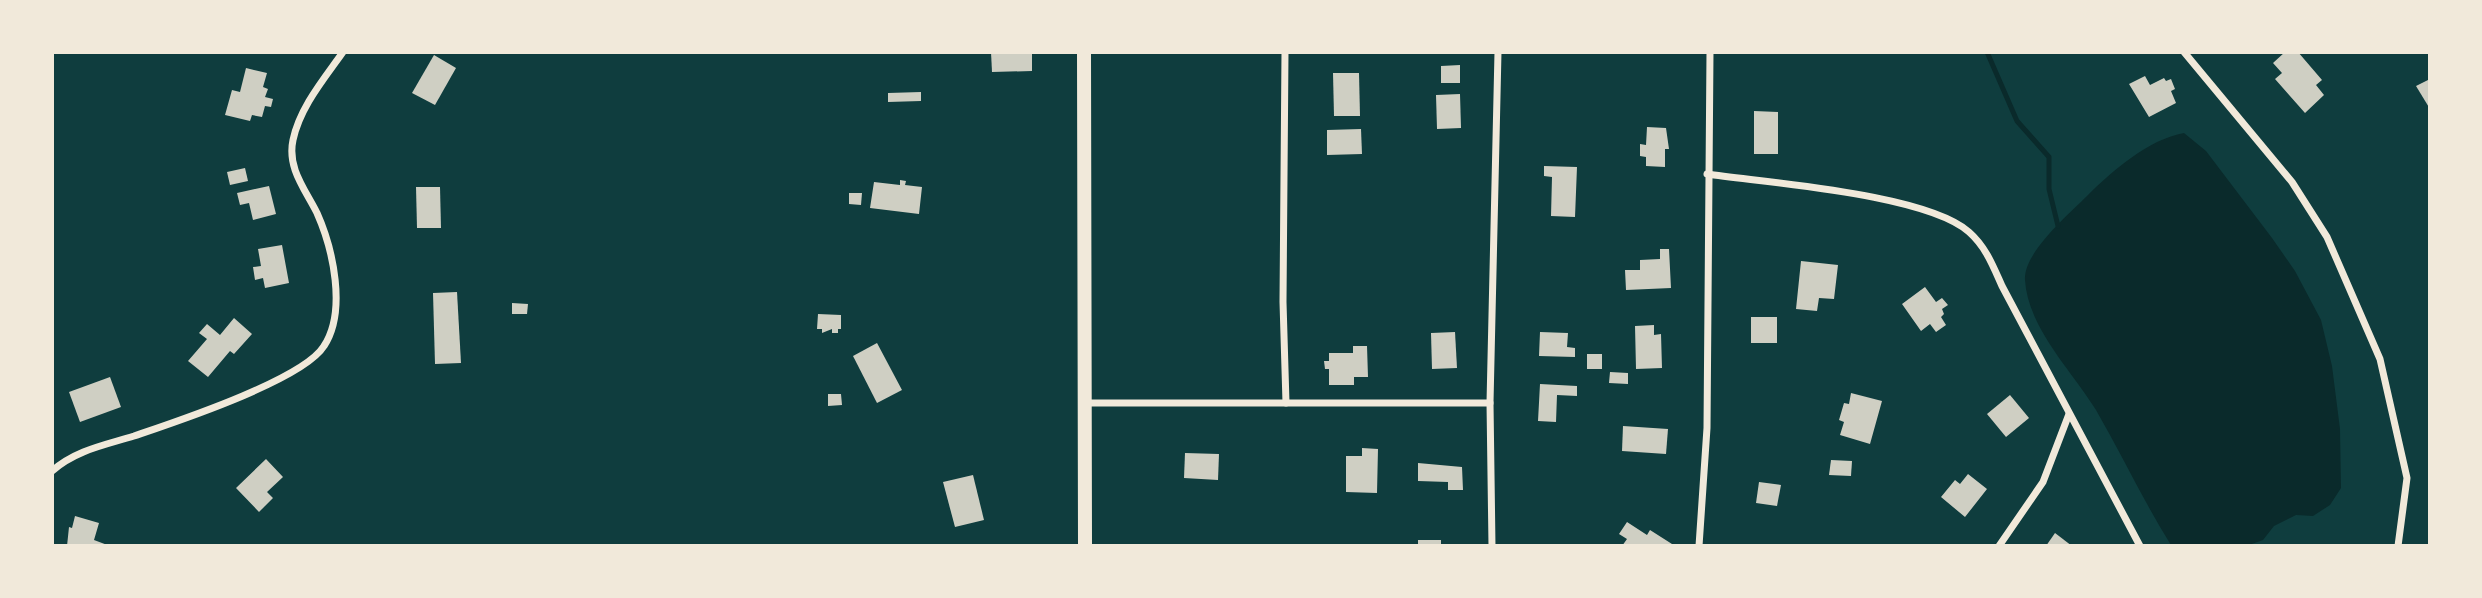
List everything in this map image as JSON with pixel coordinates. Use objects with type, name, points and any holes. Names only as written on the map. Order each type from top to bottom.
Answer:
[{"type":"main road","points":[[1084,52],[1085,545]]},
{"type":"street","points":[[52,471],[70,456],[138,435],[296,371],[324,346],[337,307],[333,255],[292,163],[293,139],[309,100],[343,52]]},
{"type":"street","points":[[1285,52],[1283,302],[1286,403]]},
{"type":"street","points":[[1492,545],[1490,403],[1498,52]]},
{"type":"street","points":[[1699,545],[1706,428],[1710,52]]},
{"type":"street","points":[[2184,52],[2292,182],[2327,237],[2338,261],[2380,359],[2407,478],[2398,545]]},
{"type":"street","points":[[1707,174],[1862,195],[1937,213],[1968,230],[1986,250],[2069,414],[2140,545]]},
{"type":"street","points":[[1086,403],[1490,403]]},
{"type":"street","points":[[1999,545],[2043,482],[2069,414]]},
{"type":"water","points":[[2184,133],[2206,151],[2295,271],[2321,320],[2332,366],[2340,429],[2341,488],[2330,505],[2313,516],[2296,515],[2274,526],[2263,540],[2249,545],[2171,545],[2096,410],[2042,332],[2028,298],[2025,280],[2026,269],[2039,246],[2097,186],[2145,149],[2171,136]]},
{"type":"building","points":[[991,52],[1032,52],[1032,71],[992,72]]},
{"type":"building","points":[[2285,52],[2298,52],[2322,80],[2316,85],[2324,95],[2305,113],[2275,79],[2282,73],[2273,63]]},
{"type":"building","points":[[434,55],[456,68],[435,105],[412,93]]},
{"type":"building","points":[[1460,65],[1460,83],[1441,83],[1441,66]]},
{"type":"building","points":[[246,68],[267,73],[263,87],[268,89],[265,97],[273,99],[271,107],[265,106],[262,117],[252,115],[250,121],[225,115],[232,90],[240,92]]},
{"type":"building","points":[[1333,73],[1359,73],[1360,116],[1334,116]]},
{"type":"building","points":[[2145,76],[2150,85],[2164,78],[2166,81],[2171,79],[2175,89],[2171,91],[2176,103],[2149,117],[2129,84]]},
{"type":"building","points":[[2430,79],[2430,109],[2416,86]]},
{"type":"building","points":[[921,92],[921,101],[888,102],[888,93]]},
{"type":"building","points":[[1460,94],[1461,128],[1437,129],[1436,95]]},
{"type":"building","points":[[1754,111],[1778,112],[1778,154],[1754,154]]},
{"type":"building","points":[[1647,127],[1666,128],[1669,149],[1665,149],[1665,167],[1646,166],[1646,157],[1640,156],[1640,144],[1646,145]]},
{"type":"building","points":[[1361,129],[1362,154],[1327,155],[1327,130]]},
{"type":"building","points":[[1544,166],[1577,167],[1575,217],[1551,216],[1552,177],[1544,176]]},
{"type":"building","points":[[245,168],[248,181],[230,185],[227,172]]},
{"type":"building","points":[[900,180],[906,181],[905,185],[922,187],[919,214],[870,208],[874,182],[900,185]]},
{"type":"building","points":[[269,186],[276,214],[253,220],[249,203],[240,205],[237,193]]},
{"type":"building","points":[[416,187],[440,187],[441,228],[417,228]]},
{"type":"building","points":[[849,193],[862,193],[861,205],[849,204]]},
{"type":"building","points":[[282,245],[289,283],[265,288],[263,278],[255,280],[253,267],[261,266],[258,249]]},
{"type":"building","points":[[1660,249],[1669,249],[1671,288],[1626,290],[1625,270],[1640,270],[1640,260],[1660,259]]},
{"type":"building","points":[[1801,261],[1838,265],[1834,299],[1819,298],[1817,311],[1796,309]]},
{"type":"building","points":[[1925,287],[1936,302],[1942,298],[1948,305],[1942,309],[1944,314],[1941,317],[1946,325],[1936,332],[1930,324],[1921,331],[1902,304]]},
{"type":"building","points":[[457,292],[461,363],[435,364],[433,293]]},
{"type":"building","points":[[512,303],[528,304],[527,314],[512,314]]},
{"type":"building","points":[[818,314],[841,315],[841,329],[838,329],[838,333],[832,333],[832,329],[822,333],[822,329],[817,329]]},
{"type":"building","points":[[1751,317],[1777,317],[1777,343],[1751,343]]},
{"type":"building","points":[[234,318],[252,334],[234,354],[230,351],[208,377],[188,361],[207,339],[199,333],[207,324],[220,335]]},
{"type":"building","points":[[1654,325],[1654,335],[1661,334],[1662,368],[1636,369],[1635,326]]},
{"type":"building","points":[[1455,332],[1457,368],[1432,369],[1431,333]]},
{"type":"building","points":[[1540,332],[1568,333],[1567,347],[1575,348],[1575,357],[1539,356]]},
{"type":"building","points":[[877,343],[902,390],[877,403],[853,356]]},
{"type":"building","points":[[1353,346],[1367,346],[1368,377],[1354,377],[1354,385],[1329,385],[1329,369],[1325,369],[1324,361],[1329,361],[1329,353],[1353,353]]},
{"type":"building","points":[[1587,354],[1602,354],[1602,369],[1587,369]]},
{"type":"building","points":[[1610,372],[1628,373],[1628,384],[1609,383]]},
{"type":"building","points":[[110,377],[121,407],[80,422],[69,392]]},
{"type":"building","points":[[1540,384],[1577,386],[1577,396],[1557,395],[1556,422],[1538,421]]},
{"type":"building","points":[[1851,393],[1882,401],[1870,444],[1840,435],[1844,422],[1839,420],[1844,403],[1849,404]]},
{"type":"building","points":[[828,394],[841,394],[842,405],[828,406]]},
{"type":"building","points":[[2010,395],[2029,418],[2006,437],[1987,414]]},
{"type":"building","points":[[1623,426],[1668,429],[1666,454],[1622,451]]},
{"type":"building","points":[[1362,448],[1378,449],[1377,493],[1346,492],[1346,456],[1362,456]]},
{"type":"building","points":[[1185,453],[1219,454],[1218,480],[1184,478]]},
{"type":"building","points":[[266,459],[283,477],[267,492],[273,498],[259,512],[236,488]]},
{"type":"building","points":[[1831,460],[1852,461],[1851,476],[1829,475]]},
{"type":"building","points":[[1418,463],[1462,467],[1463,490],[1448,490],[1448,482],[1418,481]]},
{"type":"building","points":[[1968,474],[1987,489],[1965,517],[1941,497],[1955,480],[1960,484]]},
{"type":"building","points":[[973,475],[984,520],[955,527],[943,482]]},
{"type":"building","points":[[1759,482],[1781,485],[1777,506],[1756,503]]},
{"type":"building","points":[[75,516],[99,523],[94,540],[110,546],[67,546],[69,527],[72,528]]},
{"type":"building","points":[[1627,522],[1647,535],[1650,530],[1672,544],[1622,546],[1627,539],[1619,534]]},
{"type":"building","points":[[2055,533],[2072,546],[2046,546]]},
{"type":"building","points":[[1418,540],[1441,540],[1441,546],[1418,546]]},
{"type":"waterway","points":[[1987,52],[2017,121],[2049,157],[2049,189],[2058,226]]}]
